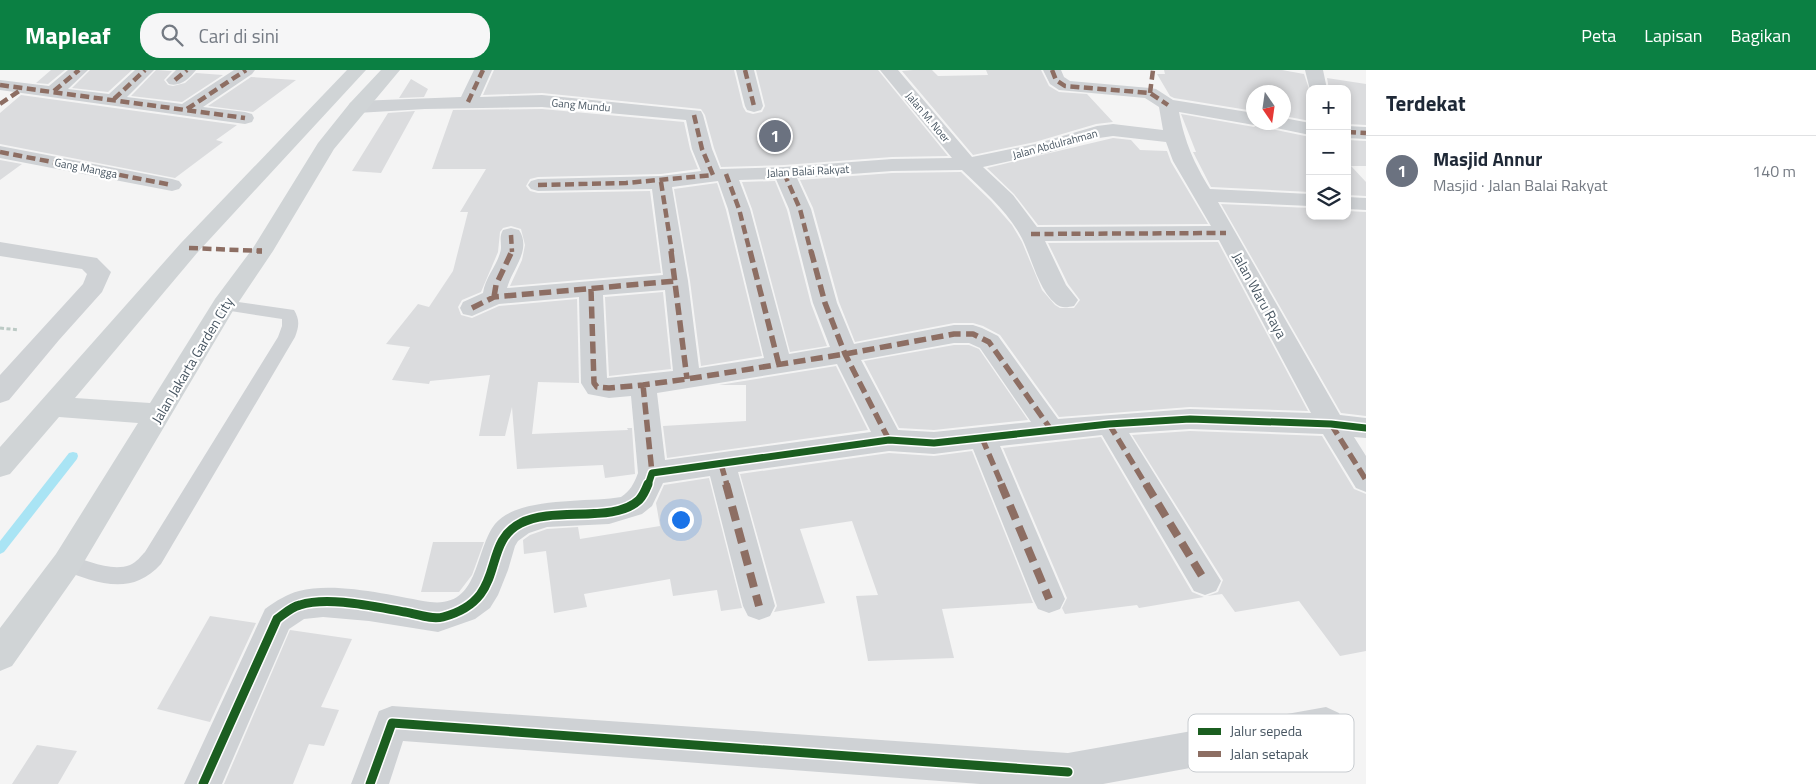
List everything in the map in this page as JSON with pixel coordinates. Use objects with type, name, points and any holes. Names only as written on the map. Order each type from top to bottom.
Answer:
[{"type":"street","points":[[54,91],[79,70]]},
{"type":"street","points":[[114,99],[146,70]]},
{"type":"street","points":[[187,109],[246,70]]},
{"type":"street","points":[[0,466],[189,248],[357,70]]},
{"type":"street","name":"Jalan Jakarta Garden City","points":[[0,655],[67,563],[224,305],[262,251],[325,147],[357,107],[391,70]]},
{"type":"street","points":[[468,102],[483,70]]},
{"type":"street","points":[[745,70],[754,106]]},
{"type":"street","name":"Jalan M. Noer","points":[[889,70],[966,164],[1006,200],[1031,234],[1056,288],[1066,300]]},
{"type":"street","points":[[1052,70],[1056,80],[1065,86],[1159,99],[1246,117]]},
{"type":"street","name":"Jalan Waru Raya","points":[[1153,70],[1159,99],[1183,161],[1226,233],[1331,424],[1366,480]]},
{"type":"street","points":[[1314,70],[1317,85]]},
{"type":"street","points":[[0,85],[245,118]]},
{"type":"street","points":[[0,104],[22,89]]},
{"type":"street","name":"Gang Mundu","points":[[357,107],[468,102],[542,102],[694,115],[702,149],[719,175]]},
{"type":"street","points":[[1291,125],[1306,128]]},
{"type":"street","name":"Jalan Abdulrahman","points":[[966,164],[996,159],[1096,132],[1113,130],[1174,137]]},
{"type":"street","points":[[1351,132],[1366,133]]},
{"type":"street","name":"Gang Mangga","points":[[0,152],[172,185]]},
{"type":"street","name":"Jalan Balai Rakyat","points":[[538,185],[661,182],[719,175],[784,173],[892,165],[966,164]]},
{"type":"street","points":[[784,173],[800,209],[825,303],[845,354],[889,440]]},
{"type":"street","points":[[719,175],[739,209],[779,365]]},
{"type":"street","points":[[661,182],[676,281],[687,379]]},
{"type":"street","points":[[1204,195],[1306,200]]},
{"type":"street","points":[[1351,203],[1366,204]]},
{"type":"street","points":[[1031,234],[1226,233]]},
{"type":"street","points":[[494,297],[496,286],[512,252],[512,235]]},
{"type":"street","points":[[0,249],[89,262],[99,272],[94,287],[0,392]]},
{"type":"street","points":[[472,308],[494,297],[676,281]]},
{"type":"street","points":[[591,289],[594,383],[597,387],[643,385],[687,379],[845,354],[954,334],[973,334],[982,337],[988,342],[1052,431]]},
{"type":"street","points":[[203,784],[277,619],[290,610],[301,605],[328,603],[441,618],[467,608],[479,599],[488,586],[504,536],[514,525],[528,519],[546,515],[612,511],[626,508],[638,502],[652,473],[643,385]]},
{"type":"street","points":[[51,406],[159,414]]},
{"type":"street","points":[[652,473],[889,440],[934,443],[1108,424],[1190,419],[1331,424],[1366,428]]},
{"type":"street","points":[[1108,424],[1205,581]]},
{"type":"street","points":[[982,438],[1049,599]]},
{"type":"street","points":[[721,464],[758,606]]},
{"type":"street","points":[[370,784],[392,723],[1068,772]]},
{"type":"street","points":[[1002,784],[1188,750]]},
{"type":"lane","points":[[67,563],[101,574],[122,576],[141,570],[153,558],[286,338],[292,323],[292,319],[288,314],[224,305]]},
{"type":"building","points":[[51,70],[65,70],[48,84],[36,83]]},
{"type":"building","points":[[90,70],[132,70],[108,92],[72,88]]},
{"type":"building","points":[[156,70],[172,71],[164,80],[168,85],[173,86],[185,83],[196,73],[223,75],[182,102],[131,96]]},
{"type":"building","points":[[494,70],[734,70],[743,107],[746,112],[753,114],[762,112],[765,106],[756,70],[878,70],[948,156],[892,157],[784,165],[721,167],[705,115],[701,109],[542,93],[483,95]]},
{"type":"building","points":[[932,70],[938,76],[988,75],[986,70],[1041,70],[1049,86],[1059,92],[1087,94],[1113,122],[1096,124],[1035,142],[973,155],[902,71]]},
{"type":"building","points":[[1164,70],[1282,70],[1304,74],[1308,85],[1306,85],[1306,120],[1291,117],[1291,85],[1246,85],[1246,110],[1174,98],[1170,96],[1157,74],[1165,74]]},
{"type":"building","points":[[251,77],[296,80],[253,112],[208,106]]},
{"type":"building","points":[[1327,78],[1366,84],[1366,125],[1351,124],[1351,85],[1328,85]]},
{"type":"building","points":[[411,79],[428,89],[424,97],[399,98]]},
{"type":"building","points":[[21,95],[237,125],[216,140],[223,142],[175,178],[0,144],[0,113]]},
{"type":"building","points":[[542,109],[684,122],[690,149],[698,169],[661,174],[538,177],[530,179],[526,186],[530,191],[538,193],[650,191],[661,273],[510,286],[522,260],[525,245],[521,229],[511,226],[503,228],[500,232],[498,252],[481,292],[462,300],[458,307],[461,315],[472,318],[499,306],[577,299],[579,383],[538,382],[532,434],[628,430],[627,428],[632,428],[635,474],[605,478],[603,465],[517,469],[512,407],[505,436],[479,436],[490,375],[430,381],[429,384],[392,380],[410,347],[386,344],[418,304],[429,307],[453,271],[468,212],[460,212],[486,169],[432,169],[453,110]]},
{"type":"building","points":[[415,111],[381,173],[352,171],[388,113]]},
{"type":"building","points":[[1181,114],[1246,126],[1246,130],[1277,130],[1306,136],[1306,192],[1211,187],[1193,152],[1196,152]]},
{"type":"building","points":[[1113,138],[1131,140],[1140,150],[1167,151],[1171,162],[1208,224],[1038,225],[1014,194],[987,168]]},
{"type":"building","points":[[1351,140],[1366,141],[1366,166],[1351,166]]},
{"type":"building","points":[[0,160],[22,164],[0,180]]},
{"type":"building","points":[[1351,166],[1366,182],[1366,196],[1351,195]]},
{"type":"building","points":[[961,172],[991,201],[1012,225],[1022,242],[1042,290],[1060,308],[1074,308],[1080,300],[1068,284],[1048,243],[1218,242],[1308,411],[1190,407],[1059,417],[1000,335],[983,326],[973,323],[954,323],[855,342],[839,302],[813,208],[800,180],[892,173]]},
{"type":"building","points":[[775,181],[787,210],[811,304],[827,346],[790,352],[752,209],[742,182]]},
{"type":"building","points":[[717,183],[726,210],[762,356],[701,366],[690,281],[674,189]]},
{"type":"building","points":[[1221,204],[1306,208],[1306,220],[1351,220],[1351,211],[1366,212],[1366,416],[1341,413]]},
{"type":"building","points":[[663,292],[671,369],[609,376],[605,297]]},
{"type":"building","points":[[954,345],[969,345],[979,349],[1028,420],[934,430],[899,428],[864,361]]},
{"type":"building","points":[[836,366],[868,430],[667,458],[663,426],[746,421],[746,385],[719,385]]},
{"type":"building","points":[[1190,431],[1322,436],[1354,489],[1366,494],[1366,651],[1340,656],[1299,601],[1235,612],[1222,594],[1207,596],[1218,592],[1223,580],[1132,435]]},
{"type":"building","points":[[1101,437],[1192,592],[1204,597],[1139,608],[1137,605],[1065,614],[1062,608],[1067,598],[1003,448]]},
{"type":"building","points":[[972,451],[1033,603],[942,609],[954,658],[868,661],[856,596],[878,595],[852,521],[800,529],[825,603],[774,612],[777,606],[740,474],[889,453],[934,456]]},
{"type":"building","points":[[709,478],[742,608],[721,611],[717,590],[673,596],[670,579],[584,594],[587,607],[554,613],[546,551],[524,554],[523,540],[530,535],[547,529],[578,527],[580,539],[660,526],[656,503],[664,485]]},
{"type":"building","points":[[433,542],[484,542],[472,575],[459,592],[421,592]]},
{"type":"building","points":[[210,616],[256,623],[210,722],[157,709]]},
{"type":"building","points":[[290,630],[352,639],[321,707],[339,710],[324,746],[309,744],[293,784],[224,784]]},
{"type":"building","points":[[37,745],[77,751],[58,784],[12,784]]},
{"type":"waterway","points":[[0,549],[73,456]]},
{"type":"marked path","points":[[54,91],[79,70]]},
{"type":"marked path","points":[[114,99],[145,70]]},
{"type":"marked path","points":[[175,80],[187,70]]},
{"type":"marked path","points":[[187,109],[246,70]]},
{"type":"marked path","points":[[468,102],[483,70]]},
{"type":"marked path","points":[[745,70],[754,106]]},
{"type":"marked path","points":[[1052,70],[1056,80],[1065,86],[1150,93],[1168,105]]},
{"type":"marked path","points":[[1150,93],[1153,70]]},
{"type":"marked path","points":[[0,85],[245,118]]},
{"type":"marked path","points":[[0,104],[22,89]]},
{"type":"marked path","points":[[538,185],[626,183],[713,175],[702,149],[694,115]]},
{"type":"marked path","points":[[1351,132],[1366,133]]},
{"type":"marked path","points":[[0,152],[172,185]]},
{"type":"marked path","points":[[784,173],[800,209],[825,303],[845,354],[889,440]]},
{"type":"marked path","points":[[726,174],[739,209],[779,365]]},
{"type":"marked path","points":[[661,182],[676,281],[687,379]]},
{"type":"marked path","points":[[1031,234],[1226,233]]},
{"type":"marked path","points":[[494,297],[496,285],[512,252],[511,235]]},
{"type":"marked path","points":[[189,248],[262,251]]},
{"type":"marked path","points":[[472,308],[494,297],[676,281]]},
{"type":"marked path","points":[[591,289],[594,383],[597,387],[609,388],[643,385],[687,379],[845,354],[954,334],[973,334],[989,342],[1052,431]]},
{"type":"marked path","points":[[643,385],[652,473]]},
{"type":"marked path","points":[[1109,424],[1205,581]]},
{"type":"marked path","points":[[1331,424],[1366,480]]},
{"type":"marked path","points":[[982,438],[1049,599]]},
{"type":"marked path","points":[[721,464],[759,606]]},
{"type":"cycle path","points":[[203,784],[277,619],[288,611],[299,605],[310,603],[369,606],[434,617],[442,617],[464,609],[478,598],[487,585],[500,543],[507,532],[518,524],[540,516],[595,513],[621,509],[632,505],[643,494],[652,473],[889,440],[934,443],[1109,424],[1190,419],[1331,424],[1366,428]]},
{"type":"cycle path","points":[[370,784],[392,723],[1068,772]]},
{"type":"place","name":"Masjid Annur","points":[[775,136]]}]
